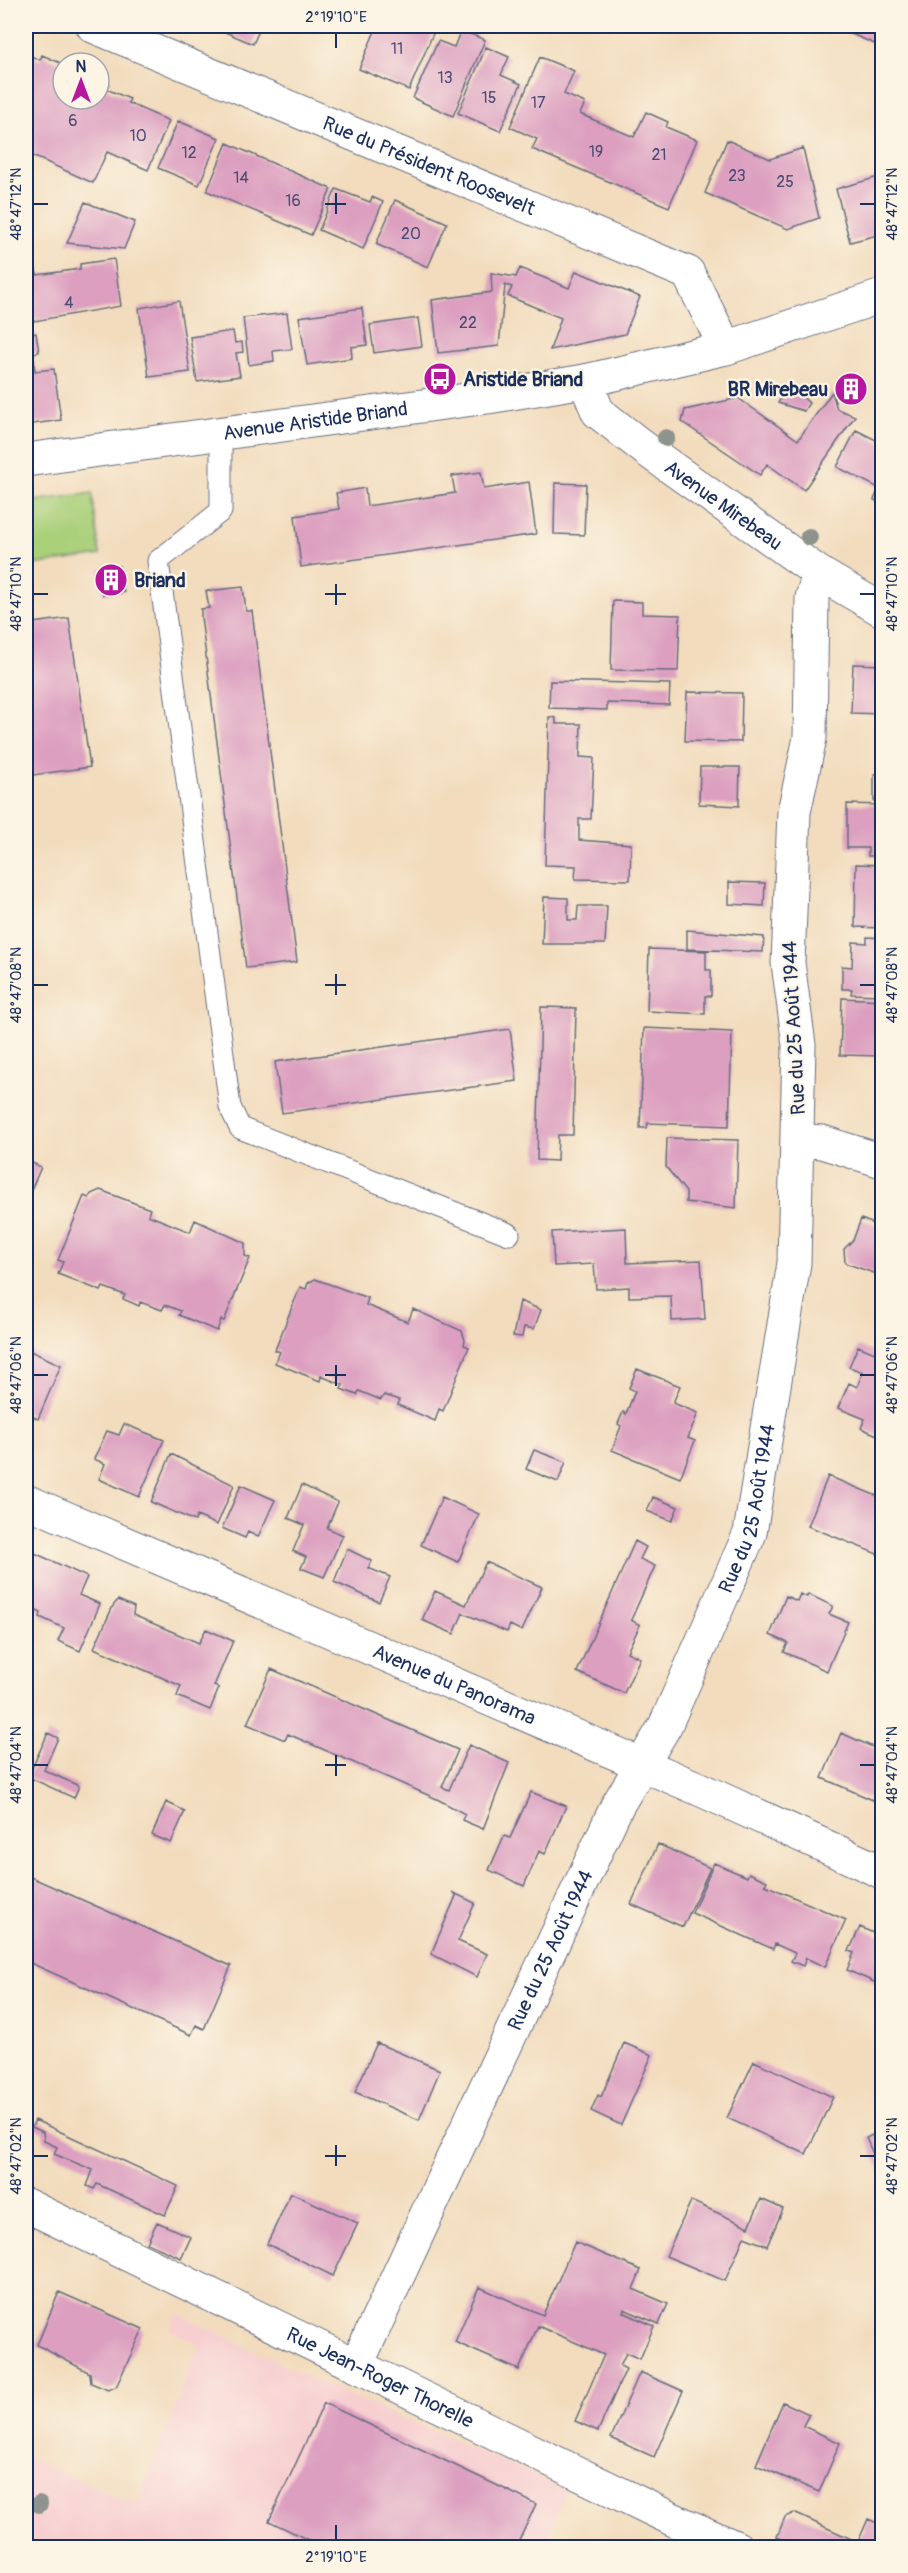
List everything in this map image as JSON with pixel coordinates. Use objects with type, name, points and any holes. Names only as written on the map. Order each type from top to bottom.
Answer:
[{"type":"street","name":"Rue du Président Roosevelt","points":[[93,26],[688,273],[726,348]]},
{"type":"street","name":"Avenue Aristide Briand","points":[[26,460],[585,381],[726,348],[882,296]]},
{"type":"street","name":"Avenue Mirebeau","points":[[585,381],[598,412],[648,451],[819,573],[882,610]]},
{"type":"street","name":"Rue du 25 Août 1944","points":[[356,2366],[608,1826],[665,1726],[750,1533],[794,1263],[799,1045],[788,963],[790,904],[794,812],[810,738],[812,598],[819,573]]},
{"type":"street","points":[[798,1140],[822,1142],[882,1161]]},
{"type":"street","name":"Avenue du Panorama","points":[[26,1501],[642,1766],[882,1872]]},
{"type":"street","name":"Rue Jean-Roger Thorelle","points":[[26,2205],[672,2519],[737,2547]]},
{"type":"lane","points":[[221,434],[221,512],[159,561],[230,1107],[240,1128],[509,1234]]},
{"type":"shaded area","points":[[177,2313],[308,2377],[566,2489],[546,2547],[26,2547],[26,2457],[137,2505],[199,2344],[170,2330]]},
{"type":"green space","points":[[92,493],[100,555],[26,566],[26,502]]},
{"type":"building","points":[[211,26],[261,26],[253,44]]},
{"type":"building","points":[[377,26],[427,26],[435,29],[409,90],[359,69]]},
{"type":"building","points":[[844,26],[882,26],[882,47],[842,30]]},
{"type":"building","points":[[461,30],[485,40],[453,116],[413,98],[438,41],[454,47]]},
{"type":"building","points":[[486,47],[509,57],[501,75],[521,84],[500,131],[458,113]]},
{"type":"building","points":[[26,54],[40,60],[42,55],[51,59],[51,111],[111,111],[111,91],[130,99],[128,103],[169,121],[148,170],[107,152],[93,183],[26,153]]},
{"type":"building","points":[[540,57],[574,71],[564,94],[585,103],[580,114],[634,137],[646,112],[668,122],[666,127],[697,140],[669,207],[532,149],[537,139],[510,127]]},
{"type":"building","points":[[178,121],[219,138],[199,185],[158,168]]},
{"type":"building","points":[[727,140],[770,159],[803,148],[819,218],[788,229],[705,193]]},
{"type":"building","points":[[227,143],[331,189],[311,235],[207,191]]},
{"type":"building","points":[[882,176],[882,234],[850,242],[836,189]]},
{"type":"building","points":[[336,189],[370,202],[372,197],[383,202],[363,249],[319,230]]},
{"type":"building","points":[[395,200],[447,223],[428,267],[376,244]]},
{"type":"building","points":[[85,202],[135,222],[124,249],[67,243]]},
{"type":"building","points":[[34,258],[37,275],[80,269],[80,264],[114,259],[121,306],[28,322],[30,334],[36,333],[39,352],[33,353],[35,371],[54,369],[61,420],[26,425],[26,259]]},
{"type":"building","points":[[520,268],[569,288],[576,271],[640,297],[625,334],[550,350],[561,318],[508,296],[512,287],[505,285],[499,346],[438,353],[432,300],[492,292],[491,273],[516,277]]},
{"type":"building","points":[[179,301],[190,372],[149,377],[139,308]]},
{"type":"building","points":[[362,308],[367,345],[351,347],[352,358],[307,365],[299,317]]},
{"type":"building","points":[[287,313],[292,349],[273,351],[274,361],[249,365],[243,318]]},
{"type":"building","points":[[418,318],[422,346],[374,353],[370,325]]},
{"type":"building","points":[[233,331],[235,343],[242,342],[243,352],[236,353],[240,376],[197,382],[190,337]]},
{"type":"building","name":"BR Mirebeau","points":[[857,377],[863,394],[845,400],[839,383]]},
{"type":"building","points":[[787,388],[798,393],[809,403],[804,411],[778,403]]},
{"type":"building","points":[[832,392],[837,409],[855,416],[804,490],[767,464],[760,475],[682,422],[685,410],[738,398],[798,440]]},
{"type":"building","points":[[856,430],[882,443],[882,504],[874,500],[879,488],[837,467]]},
{"type":"building","points":[[481,472],[484,489],[529,482],[536,534],[301,567],[295,516],[339,509],[336,493],[365,488],[367,506],[455,493],[452,476]]},
{"type":"building","points":[[555,483],[586,484],[584,535],[554,534]]},
{"type":"building","name":"Briand","points":[[119,566],[124,592],[103,595],[100,569]]},
{"type":"building","points":[[243,587],[246,611],[252,611],[297,962],[246,968],[201,617],[201,609],[209,608],[206,591]]},
{"type":"building","points":[[613,601],[642,602],[642,614],[680,615],[678,671],[611,670]]},
{"type":"building","points":[[69,618],[90,767],[26,776],[26,624]]},
{"type":"building","points":[[853,664],[882,665],[882,714],[851,713]]},
{"type":"building","points":[[550,681],[670,684],[669,705],[607,703],[607,710],[549,708]]},
{"type":"building","points":[[687,692],[742,693],[741,742],[685,741]]},
{"type":"building","points":[[549,717],[556,718],[556,724],[581,724],[580,757],[594,758],[591,819],[579,819],[579,840],[631,844],[630,880],[575,879],[576,866],[545,865]]},
{"type":"building","points":[[700,767],[740,767],[739,806],[699,804]]},
{"type":"building","points":[[874,774],[882,774],[882,801],[874,801]]},
{"type":"building","points":[[847,804],[882,805],[882,856],[868,856],[868,848],[847,848]]},
{"type":"building","points":[[856,864],[882,865],[882,928],[855,927]]},
{"type":"building","points":[[729,882],[765,883],[764,906],[729,904]]},
{"type":"building","points":[[544,897],[568,898],[568,920],[577,920],[578,906],[607,906],[605,944],[542,944]]},
{"type":"building","points":[[687,930],[764,937],[763,952],[687,949]]},
{"type":"building","points":[[867,937],[882,938],[882,995],[851,994],[852,989],[842,989],[842,966],[852,967],[853,942],[867,943]]},
{"type":"building","points":[[649,949],[706,951],[706,970],[711,970],[711,996],[705,996],[705,1014],[647,1011]]},
{"type":"building","points":[[842,998],[882,1000],[882,1056],[840,1055]]},
{"type":"building","points":[[541,1007],[576,1008],[573,1135],[558,1135],[557,1161],[537,1160]]},
{"type":"building","points":[[644,1028],[732,1032],[729,1126],[648,1123],[647,1128],[640,1128]]},
{"type":"building","points":[[510,1029],[517,1081],[282,1113],[275,1062]]},
{"type":"building","points":[[667,1138],[738,1140],[736,1208],[686,1202],[686,1192],[666,1167]]},
{"type":"building","points":[[26,1160],[41,1167],[26,1202]]},
{"type":"building","points":[[100,1190],[150,1209],[148,1215],[190,1232],[195,1220],[245,1243],[245,1256],[250,1258],[224,1321],[221,1320],[217,1331],[179,1315],[181,1311],[165,1305],[162,1310],[140,1302],[139,1306],[123,1299],[125,1295],[103,1287],[101,1291],[58,1274],[63,1262],[58,1260],[84,1196],[89,1198],[91,1194]]},
{"type":"building","points":[[861,1219],[882,1227],[882,1276],[845,1263],[844,1249],[853,1240]]},
{"type":"building","points":[[626,1228],[627,1263],[701,1260],[705,1319],[672,1321],[671,1296],[629,1297],[629,1287],[596,1289],[594,1264],[554,1266],[552,1232]]},
{"type":"building","points":[[315,1279],[368,1298],[366,1305],[408,1322],[413,1309],[462,1331],[464,1345],[469,1347],[443,1411],[439,1409],[435,1421],[398,1405],[399,1400],[384,1395],[381,1400],[359,1391],[357,1395],[341,1389],[343,1385],[321,1376],[320,1381],[275,1363],[280,1352],[275,1350],[300,1287],[306,1289],[308,1283]]},
{"type":"building","points":[[520,1301],[541,1310],[534,1329],[524,1327],[522,1337],[513,1336]]},
{"type":"building","points":[[858,1346],[882,1356],[882,1437],[861,1428],[865,1419],[838,1408],[849,1383],[857,1387],[863,1372],[849,1367]]},
{"type":"building","points":[[26,1349],[61,1365],[38,1419],[26,1413]]},
{"type":"building","points":[[637,1369],[680,1386],[673,1403],[698,1413],[688,1438],[695,1441],[680,1478],[612,1450],[621,1426],[618,1424],[623,1412],[626,1414],[635,1391],[629,1388]]},
{"type":"building","points":[[124,1424],[164,1440],[139,1497],[99,1479],[105,1464],[94,1459],[107,1431],[119,1435]]},
{"type":"building","points":[[534,1450],[566,1462],[558,1482],[526,1469]]},
{"type":"building","points":[[171,1454],[234,1485],[217,1525],[197,1516],[195,1521],[151,1502]]},
{"type":"building","points":[[828,1476],[882,1498],[882,1556],[808,1526]]},
{"type":"building","points":[[241,1485],[275,1500],[258,1537],[248,1532],[245,1538],[222,1528]]},
{"type":"building","points":[[302,1485],[338,1502],[327,1528],[343,1535],[324,1577],[301,1568],[306,1557],[293,1551],[304,1525],[288,1518]]},
{"type":"building","points":[[442,1497],[479,1514],[458,1562],[421,1545]]},
{"type":"building","points":[[653,1497],[678,1507],[672,1521],[647,1511]]},
{"type":"building","points":[[635,1541],[646,1547],[640,1559],[655,1566],[631,1620],[640,1625],[627,1652],[640,1658],[624,1693],[577,1672]]},
{"type":"building","points":[[26,1549],[87,1577],[79,1595],[100,1604],[80,1651],[58,1641],[64,1628],[40,1617],[41,1613],[26,1606]]},
{"type":"building","points":[[347,1549],[372,1561],[368,1568],[390,1577],[379,1602],[334,1582]]},
{"type":"building","points":[[486,1562],[542,1587],[522,1631],[510,1625],[507,1632],[463,1613],[454,1634],[422,1620],[435,1591],[466,1605]]},
{"type":"building","points":[[800,1594],[807,1597],[808,1594],[833,1606],[829,1614],[848,1622],[827,1671],[784,1652],[788,1643],[770,1635],[786,1596],[797,1601]]},
{"type":"building","points":[[118,1600],[134,1607],[133,1615],[199,1643],[206,1629],[233,1641],[214,1686],[219,1688],[210,1710],[177,1696],[181,1686],[94,1648]]},
{"type":"building","points":[[271,1669],[458,1750],[442,1787],[449,1790],[469,1745],[509,1763],[483,1829],[462,1820],[465,1814],[437,1799],[288,1734],[285,1740],[247,1724]]},
{"type":"building","points":[[48,1733],[58,1738],[44,1770],[79,1786],[74,1798],[28,1777]]},
{"type":"building","points":[[841,1733],[882,1751],[882,1804],[822,1778]]},
{"type":"building","points":[[531,1792],[566,1806],[545,1854],[539,1851],[524,1886],[489,1870],[504,1836],[510,1838]]},
{"type":"building","points":[[166,1802],[185,1811],[171,1843],[152,1835]]},
{"type":"building","points":[[658,1844],[710,1868],[683,1927],[631,1904]]},
{"type":"building","points":[[714,1863],[747,1877],[749,1873],[767,1881],[765,1885],[846,1920],[825,1967],[806,1958],[803,1966],[791,1961],[795,1953],[775,1944],[773,1949],[692,1913]]},
{"type":"building","points":[[26,1875],[231,1966],[204,2029],[196,2025],[191,2035],[26,1961]]},
{"type":"building","points":[[454,1893],[475,1903],[458,1941],[487,1954],[477,1977],[431,1954],[456,1896]]},
{"type":"building","points":[[860,1927],[882,1937],[881,1985],[847,1970],[854,1953],[849,1951]]},
{"type":"building","points":[[377,2043],[440,2070],[419,2120],[355,2092]]},
{"type":"building","points":[[624,2043],[652,2055],[621,2125],[591,2111],[598,2095],[601,2097]]},
{"type":"building","points":[[754,2061],[833,2097],[806,2154],[727,2118]]},
{"type":"building","points":[[35,2120],[178,2186],[165,2215],[97,2184],[94,2189],[87,2186],[93,2170],[54,2154],[57,2147],[44,2141],[43,2132],[32,2127]]},
{"type":"building","points":[[882,2130],[882,2174],[866,2138]]},
{"type":"building","points":[[291,2193],[358,2223],[333,2276],[267,2244]]},
{"type":"building","points":[[761,2199],[783,2209],[767,2246],[744,2237],[725,2281],[666,2256],[691,2201],[749,2227]]},
{"type":"building","points":[[157,2222],[191,2237],[181,2258],[147,2243]]},
{"type":"building","points":[[575,2242],[641,2270],[633,2289],[668,2304],[659,2324],[624,2309],[623,2312],[654,2326],[640,2359],[626,2353],[620,2366],[626,2369],[598,2431],[575,2421],[604,2355],[538,2326],[519,2370],[455,2342],[479,2287],[543,2315]]},
{"type":"building","points":[[59,2292],[143,2329],[116,2387],[108,2390],[91,2383],[90,2373],[37,2345]]},
{"type":"building","points":[[640,2372],[683,2391],[654,2457],[611,2438]]},
{"type":"building","points":[[783,2402],[809,2414],[803,2426],[840,2443],[819,2492],[756,2465]]},
{"type":"building","points":[[324,2403],[536,2504],[516,2547],[323,2547],[269,2521]]},
{"type":"building","points":[[794,2513],[858,2542],[868,2519],[882,2525],[882,2547],[800,2547],[777,2537],[785,2517]]},
{"type":"place","name":"Aristide Briand","points":[[440,379]]},
{"type":"place","name":"BR Mirebeau","points":[[851,389]]},
{"type":"place","name":"Briand","points":[[111,580]]}]
